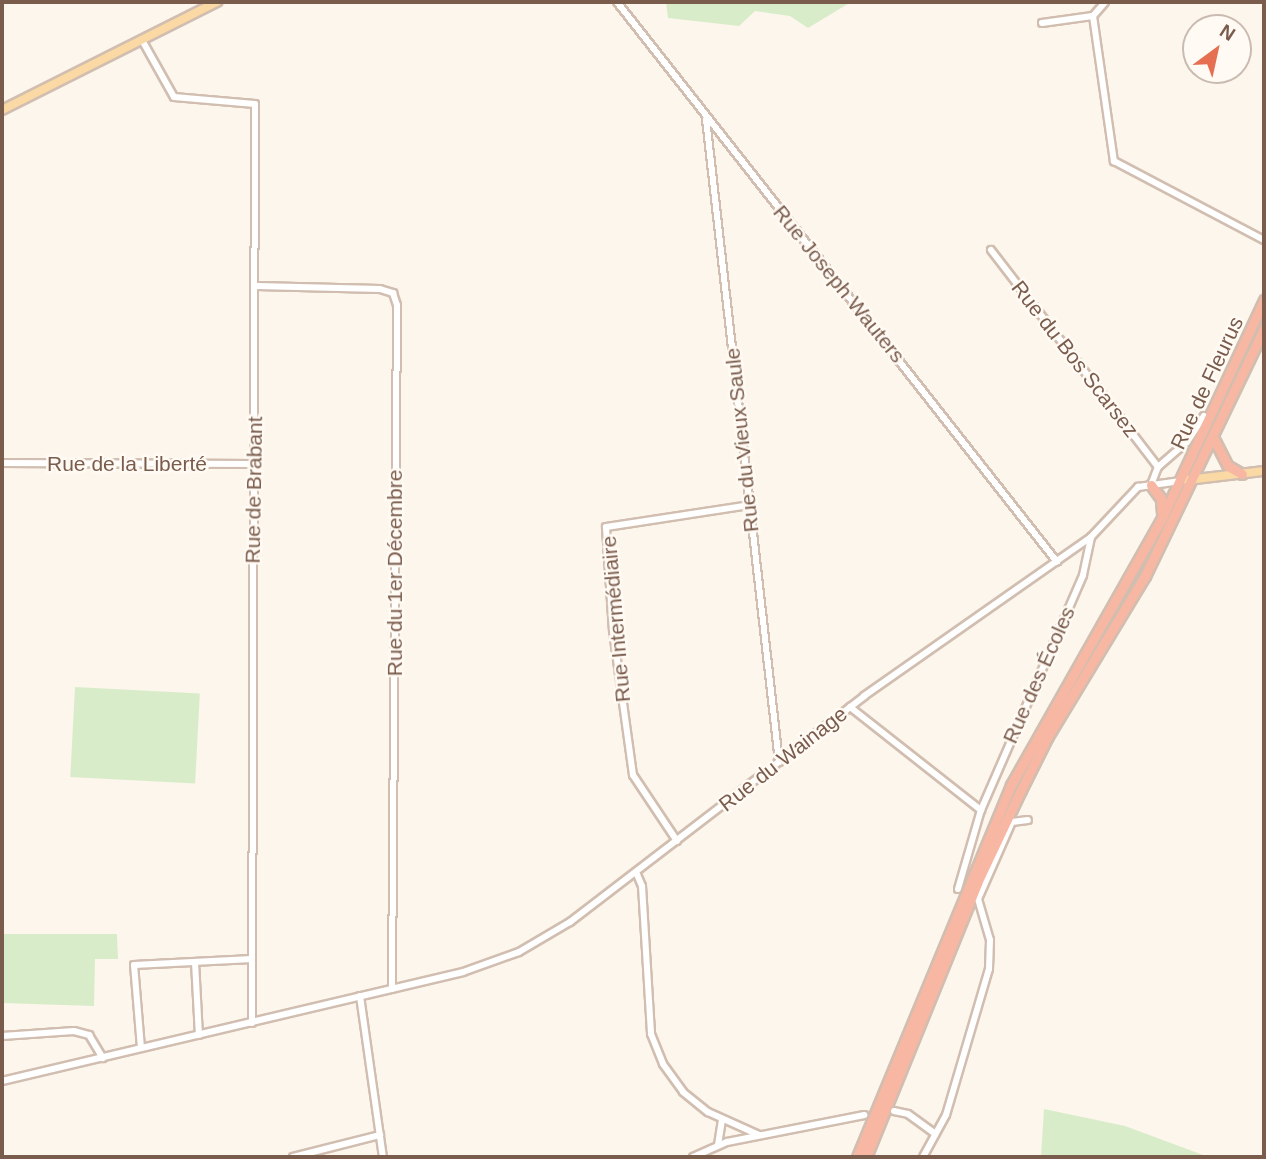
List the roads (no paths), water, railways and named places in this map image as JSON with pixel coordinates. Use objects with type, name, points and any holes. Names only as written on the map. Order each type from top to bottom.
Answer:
[{"type":"highway","name":"Rue de Fleurus","points":[[857,1157],[1011,785],[1162,518],[1264,300]]},
{"type":"highway","name":"Rue de Fleurus","points":[[866,1157],[977,883],[1016,801],[1048,736],[1145,576],[1214,439],[1264,329]]},
{"type":"highway","points":[[1214,439],[1228,466],[1242,474]]},
{"type":"highway","points":[[1151,485],[1161,499],[1162,518]]},
{"type":"main road","points":[[2,110],[217,2]]},
{"type":"main road","points":[[1181,481],[1264,471]]},
{"type":"street","points":[[1041,23],[1093,16],[1105,2]]},
{"type":"street","name":"Rue Joseph Wauters","points":[[619,4],[1057,562]]},
{"type":"street","points":[[1093,16],[1114,161],[1264,240]]},
{"type":"street","name":"Rue de Brabant","points":[[142,40],[174,97],[255,104],[257,286],[253,464],[252,1023]]},
{"type":"street","name":"Rue du Vieux Saule","points":[[706,117],[779,762]]},
{"type":"street","name":"Rue du Bos Scarsez","points":[[991,250],[1158,467]]},
{"type":"street","name":"Rue du 1er Décembre","points":[[257,286],[380,289],[393,293],[397,305],[392,989]]},
{"type":"street","name":"Rue de Fleurus","points":[[1151,485],[1158,467],[1187,442],[1204,416]]},
{"type":"street","name":"Rue de la Liberté","points":[[2,463],[253,464]]},
{"type":"street","name":"Rue du Wainage","points":[[2,1081],[463,972],[519,952],[570,922],[850,707],[1091,537],[1138,487],[1181,481]]},
{"type":"street","name":"Rue Intermédiaire","points":[[677,841],[633,775],[612,631],[606,527],[749,505]]},
{"type":"street","name":"Rue des Écoles","points":[[958,889],[981,810],[1083,575],[1091,537]]},
{"type":"street","points":[[850,707],[981,810]]},
{"type":"street","points":[[923,1157],[956,1086],[989,969],[990,940],[978,899],[1012,822],[1028,820]]},
{"type":"street","points":[[636,872],[642,886],[651,1034],[663,1064],[683,1092],[722,1121],[759,1135]]},
{"type":"street","points":[[141,1048],[134,965],[252,959]]},
{"type":"street","points":[[195,962],[199,1035]]},
{"type":"street","points":[[360,996],[383,1157]]},
{"type":"street","points":[[2,1035],[81,1033],[89,1035],[103,1058]]},
{"type":"street","points":[[894,1111],[908,1114],[936,1134]]},
{"type":"street","points":[[693,1157],[718,1145],[864,1115]]},
{"type":"street","points":[[718,1145],[722,1121]]},
{"type":"street","points":[[293,1157],[380,1135]]}]
